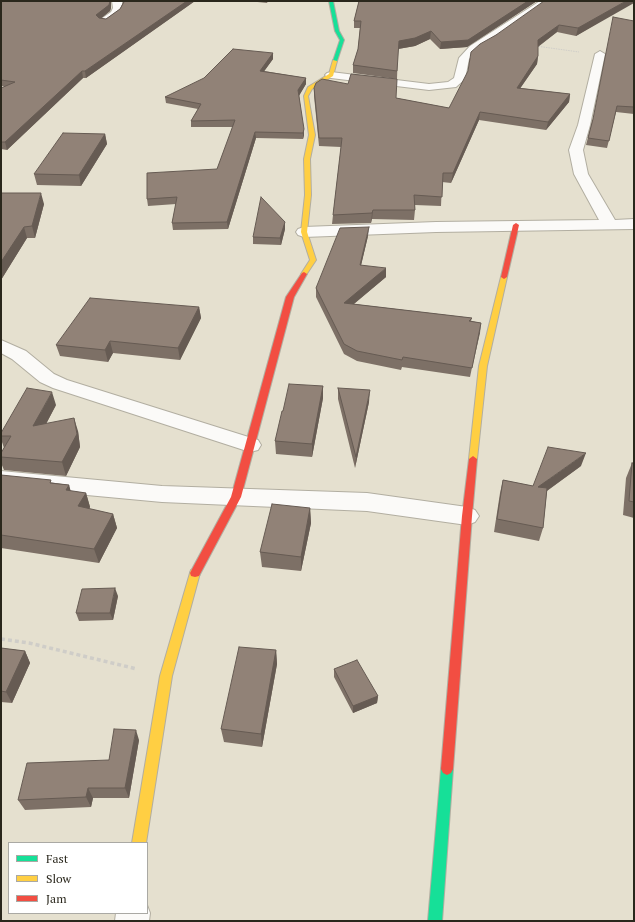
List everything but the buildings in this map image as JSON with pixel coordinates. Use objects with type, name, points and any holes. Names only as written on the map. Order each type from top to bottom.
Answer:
[{"type":"street","points":[[104,21],[115,14],[118,8],[117,1]]},
{"type":"street","points":[[331,1],[337,31],[342,40],[331,75]]},
{"type":"street","points":[[139,842],[166,676],[194,575],[236,497],[290,296],[313,260],[304,232],[308,195],[307,159],[312,134],[306,96],[310,88],[331,75],[429,87],[452,85],[459,79],[464,58],[474,48],[490,39],[546,1]]},
{"type":"street","points":[[600,54],[584,125],[576,150],[581,174],[610,225]]},
{"type":"street","points":[[304,232],[516,225],[634,224]]},
{"type":"street","points":[[434,921],[467,516],[483,366],[516,225]]},
{"type":"street","points":[[1,346],[19,355],[47,378],[60,384],[250,445]]},
{"type":"street","points":[[1,479],[162,494],[367,502],[467,516]]},
{"type":"path","points":[[1,639],[28,643],[166,676]]},
{"type":"traffic: fast","points":[[331,1],[337,31],[342,40],[335,61]]},
{"type":"traffic: fast","points":[[435,921],[447,769]]},
{"type":"traffic: slow","points":[[304,274],[313,260],[304,232],[308,195],[307,159],[312,135],[306,96],[310,88],[331,75],[335,61]]},
{"type":"traffic: slow","points":[[473,459],[483,366],[504,277]]},
{"type":"traffic: slow","points":[[139,842],[166,676],[195,573]]},
{"type":"traffic: jam","points":[[504,277],[516,225]]},
{"type":"traffic: jam","points":[[195,573],[236,497],[290,297],[304,274]]},
{"type":"traffic: jam","points":[[447,769],[467,516],[473,459]]}]
